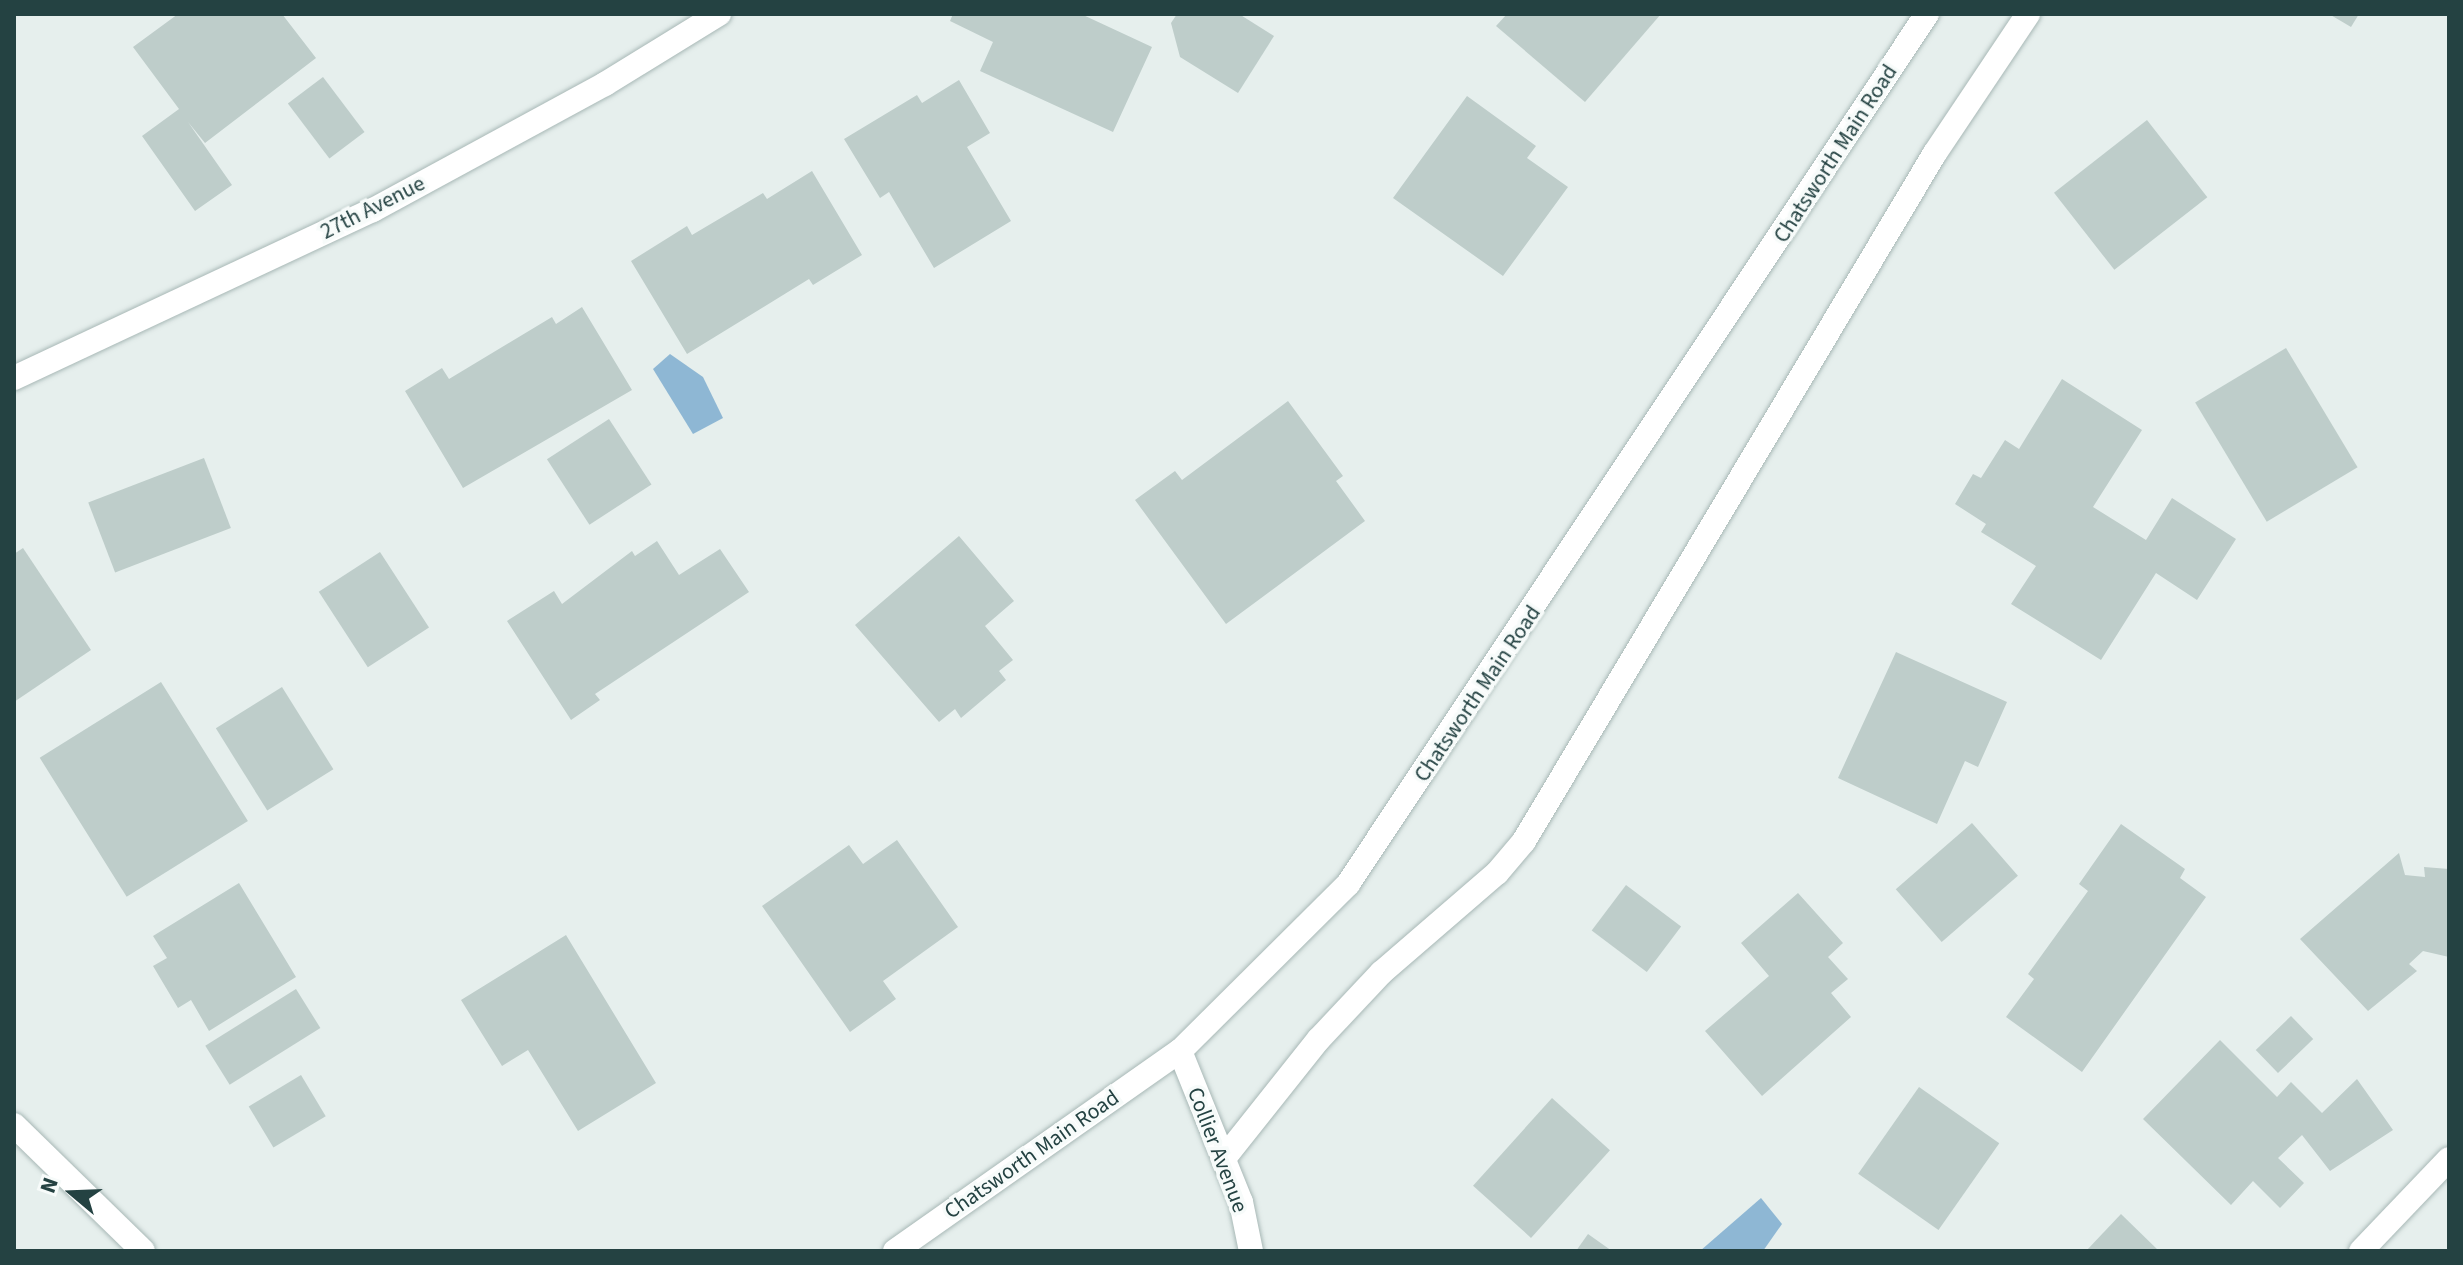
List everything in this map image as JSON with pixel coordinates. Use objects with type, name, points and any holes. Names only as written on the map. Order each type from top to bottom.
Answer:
[{"type":"street","name":"27th Avenue","points":[[14,378],[373,210],[605,84],[719,14]]},
{"type":"street","name":"Chatsworth Main Road","points":[[895,1251],[1180,1051],[1348,884],[1927,14]]},
{"type":"street","points":[[1225,1157],[1319,1039],[1381,973],[1497,873],[1524,841],[1935,153],[2028,14]]},
{"type":"street","name":"Collier Avenue","points":[[1180,1051],[1203,1116],[1225,1157],[1251,1251]]},
{"type":"street","points":[[14,1125],[143,1251]]},
{"type":"street","points":[[2361,1251],[2449,1159]]},
{"type":"water","points":[[670,354],[703,377],[723,418],[693,434],[653,369]]},
{"type":"water","points":[[1761,1198],[1782,1224],[1763,1251],[1700,1251]]},
{"type":"building","points":[[178,14],[282,14],[316,58],[205,143],[188,122],[232,185],[195,211],[142,136],[179,109],[133,47]]},
{"type":"building","points":[[953,14],[1081,14],[1152,47],[1113,132],[980,71],[993,42],[950,21]]},
{"type":"building","points":[[1177,14],[1239,14],[1274,36],[1238,93],[1180,57],[1171,23]]},
{"type":"building","points":[[1507,14],[1661,14],[1585,102],[1496,26]]},
{"type":"building","points":[[2329,14],[2359,14],[2351,27]]},
{"type":"building","points":[[323,77],[365,132],[329,159],[288,103]]},
{"type":"building","points":[[959,80],[990,133],[967,147],[1011,221],[934,268],[889,192],[880,198],[844,139],[917,95],[922,103]]},
{"type":"building","points":[[1467,96],[1536,146],[1527,158],[1568,187],[1503,276],[1393,198]]},
{"type":"building","points":[[2147,120],[2207,197],[2114,270],[2054,193]]},
{"type":"building","points":[[812,171],[862,255],[813,285],[809,279],[687,354],[631,261],[687,226],[692,235],[763,193],[767,199]]},
{"type":"building","points":[[582,307],[632,390],[463,488],[405,391],[442,368],[449,379],[552,317],[556,324]]},
{"type":"building","points":[[2286,348],[2358,467],[2267,522],[2195,403]]},
{"type":"building","points":[[2062,379],[2142,430],[2093,507],[2146,540],[2172,498],[2236,539],[2197,600],[2156,573],[2101,660],[2011,604],[2036,566],[1981,532],[1986,524],[1955,504],[1973,474],[1981,478],[2005,440],[2019,449]]},
{"type":"building","points":[[1288,401],[1343,476],[1336,481],[1365,521],[1226,624],[1135,500],[1175,471],[1182,480]]},
{"type":"building","points":[[609,419],[651,484],[589,525],[547,459]]},
{"type":"building","points":[[204,458],[231,528],[115,572],[88,502]]},
{"type":"building","points":[[959,536],[1014,601],[985,626],[1013,660],[999,671],[1006,680],[961,718],[955,709],[939,722],[855,625]]},
{"type":"building","points":[[657,541],[679,575],[720,549],[749,592],[595,694],[600,700],[571,720],[507,621],[554,591],[562,604],[632,551],[635,556]]},
{"type":"building","points":[[23,548],[91,650],[14,702],[14,554]]},
{"type":"building","points":[[380,552],[429,627],[368,667],[319,592]]},
{"type":"building","points":[[1896,652],[2007,702],[1978,767],[1965,761],[1937,824],[1838,778]]},
{"type":"building","points":[[161,682],[248,821],[127,897],[40,758]]},
{"type":"building","points":[[282,687],[333,769],[267,811],[216,728]]},
{"type":"building","points":[[1972,823],[2018,876],[1942,942],[1896,889]]},
{"type":"building","points":[[2121,824],[2185,869],[2180,878],[2206,897],[2082,1072],[2006,1017],[2034,979],[2028,974],[2088,891],[2079,884]]},
{"type":"building","points":[[897,840],[958,927],[883,981],[896,999],[850,1032],[762,906],[849,845],[863,864]]},
{"type":"building","points":[[2399,853],[2405,875],[2425,877],[2424,867],[2449,869],[2449,957],[2423,951],[2409,964],[2417,971],[2368,1011],[2300,939]]},
{"type":"building","points":[[239,883],[296,977],[209,1031],[191,1000],[178,1008],[153,966],[167,958],[153,936]]},
{"type":"building","points":[[1626,885],[1681,927],[1647,972],[1592,931]]},
{"type":"building","points":[[1798,893],[1843,943],[1828,957],[1848,979],[1831,993],[1851,1017],[1762,1096],[1705,1031],[1769,976],[1741,943]]},
{"type":"building","points":[[566,935],[656,1083],[578,1131],[528,1050],[502,1066],[461,1000]]},
{"type":"building","points":[[296,989],[320,1028],[230,1085],[205,1046]]},
{"type":"building","points":[[2291,1016],[2313,1039],[2278,1073],[2256,1050]]},
{"type":"building","points":[[2220,1040],[2277,1097],[2291,1082],[2322,1113],[2357,1079],[2393,1130],[2330,1171],[2302,1135],[2278,1158],[2304,1183],[2280,1208],[2253,1181],[2231,1205],[2143,1119]]},
{"type":"building","points":[[301,1075],[326,1116],[273,1148],[249,1106]]},
{"type":"building","points":[[1919,1087],[1999,1143],[1938,1230],[1858,1174]]},
{"type":"building","points":[[1552,1098],[1610,1150],[1531,1238],[1473,1186]]},
{"type":"building","points":[[2121,1214],[2159,1251],[2086,1251]]},
{"type":"building","points":[[1588,1234],[1612,1251],[1576,1251]]}]
